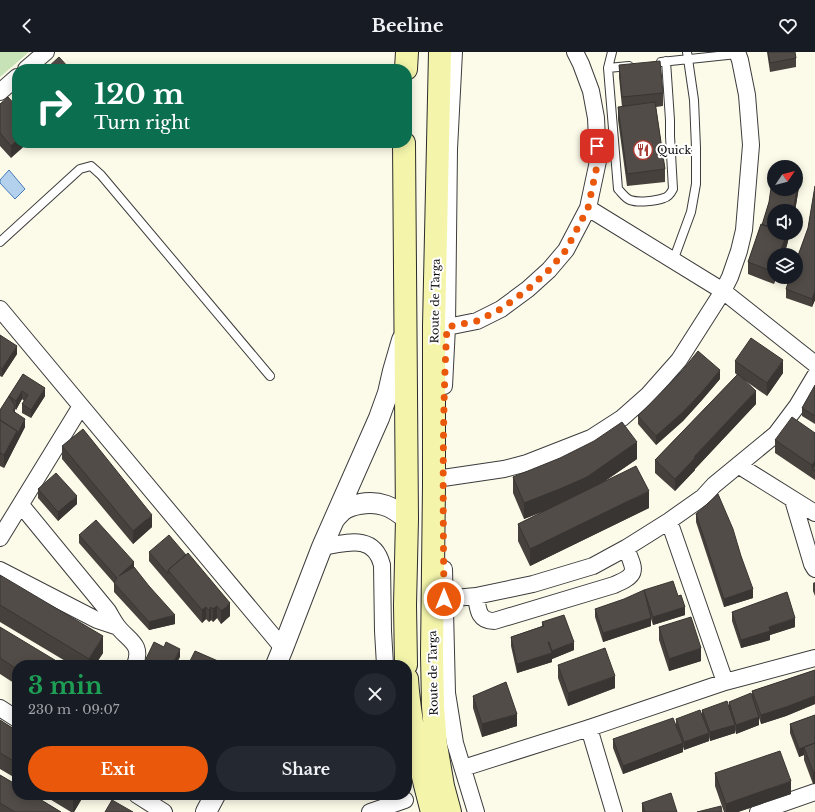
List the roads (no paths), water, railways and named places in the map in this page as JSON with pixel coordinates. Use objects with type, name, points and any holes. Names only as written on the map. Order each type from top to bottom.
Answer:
[{"type":"main road","points":[[406,64],[407,52]]},
{"type":"main road","name":"Route de Targa","points":[[440,52],[434,333],[432,654],[433,706],[436,745],[443,786],[450,812]]},
{"type":"main road","points":[[404,148],[406,660]]},
{"type":"main road","name":"Route de Targa","points":[[412,726],[432,812]]},
{"type":"street","points":[[32,64],[46,52]]},
{"type":"street","points":[[454,52],[449,150],[447,327],[444,374],[444,599],[447,693],[455,743],[476,812]]},
{"type":"street","points":[[447,327],[477,321],[501,309],[528,289],[549,270],[566,250],[588,208],[598,161],[596,118],[591,91],[575,52]]},
{"type":"street","points":[[443,478],[504,469],[527,463],[590,438],[622,418],[648,395],[679,360],[723,291],[730,277],[739,251],[744,230],[751,145],[747,94],[740,60],[737,53]]},
{"type":"street","points":[[0,92],[12,81]]},
{"type":"street","points":[[588,208],[673,262],[723,291],[815,364]]},
{"type":"street","points":[[0,309],[81,406],[280,657]]},
{"type":"street","points":[[280,657],[322,547],[380,418],[405,330]]},
{"type":"street","points":[[444,599],[476,596],[533,584],[593,566],[626,548],[669,521],[703,497],[714,485],[776,434],[797,406],[815,376]]},
{"type":"street","points":[[0,538],[81,406]]},
{"type":"street","points":[[738,465],[815,513]]},
{"type":"street","points":[[793,500],[812,564],[815,569]]},
{"type":"street","points":[[334,520],[343,510],[354,505],[365,503],[377,503],[388,506],[406,519]]},
{"type":"street","points":[[21,505],[108,611],[118,627],[131,639],[137,650],[137,660]]},
{"type":"street","points":[[669,521],[725,682]]},
{"type":"street","points":[[322,547],[350,542],[359,542],[372,547],[380,557],[382,565],[385,660]]},
{"type":"street","points":[[476,596],[478,609],[481,615],[488,621],[494,621],[614,585],[627,579],[632,573],[634,567],[626,548]]},
{"type":"street","points":[[0,570],[97,620],[118,627]]},
{"type":"street","points":[[463,768],[589,728],[725,682],[815,658]]},
{"type":"street","points":[[0,708],[12,716]]},
{"type":"street","points":[[589,728],[614,812]]},
{"type":"street","points":[[758,812],[815,792]]},
{"type":"street","points":[[145,800],[164,812]]},
{"type":"street","points":[[206,812],[212,800]]},
{"type":"street","points":[[370,812],[406,802]]},
{"type":"lane","points":[[612,52],[608,68],[618,189],[626,198],[631,200],[646,202],[666,198],[673,189],[666,61]]},
{"type":"lane","points":[[652,63],[688,56],[737,53]]},
{"type":"lane","points":[[673,262],[691,212],[696,184],[694,100],[688,56]]},
{"type":"lane","points":[[608,68],[637,65]]},
{"type":"lane","points":[[0,242],[80,169],[91,166],[101,175],[270,376]]},
{"type":"water","points":[[9,170],[25,189],[15,199],[0,183],[0,180]]},
{"type":"place","name":"Quick","points":[[643,150]]}]
